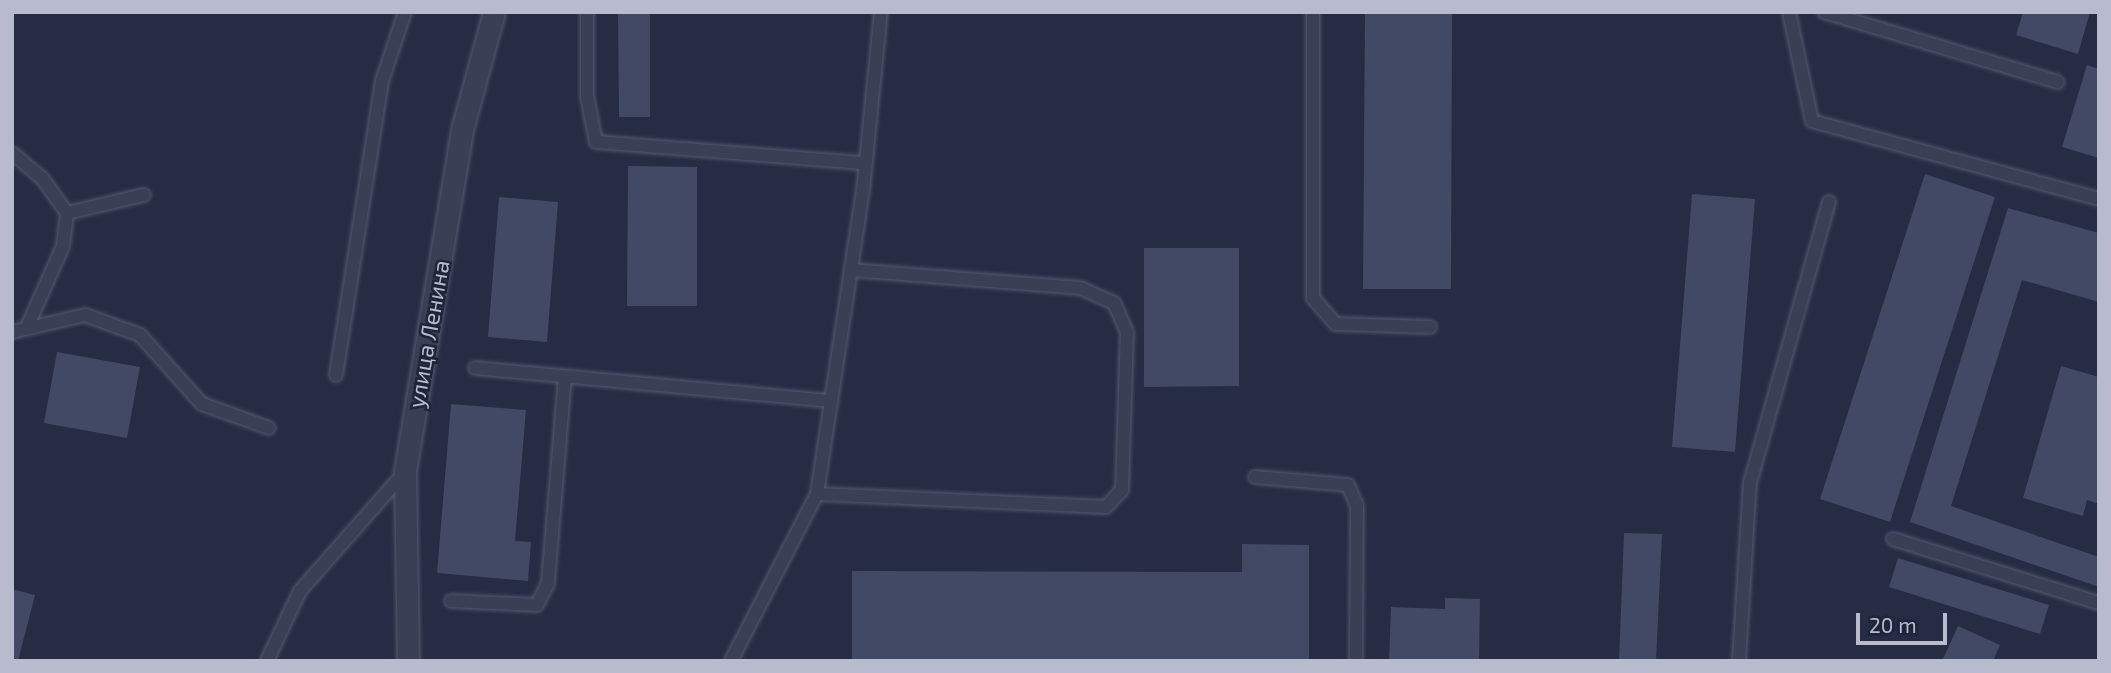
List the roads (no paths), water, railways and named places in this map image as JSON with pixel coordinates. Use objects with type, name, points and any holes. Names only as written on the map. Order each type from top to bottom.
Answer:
[{"type":"street","name":"улица Ленина","points":[[408,661],[405,471],[463,127],[494,12]]},
{"type":"lane","points":[[336,375],[382,82],[405,12]]},
{"type":"lane","points":[[587,12],[587,96],[596,142],[865,163]]},
{"type":"lane","points":[[730,661],[817,494],[865,163],[881,12]]},
{"type":"lane","points":[[1312,12],[1313,298],[1336,324],[1430,327]]},
{"type":"lane","points":[[1789,12],[1812,121],[2099,199]]},
{"type":"lane","points":[[1824,12],[2058,82]]},
{"type":"lane","points":[[12,153],[42,178],[67,213],[63,246],[28,325]]},
{"type":"lane","points":[[67,213],[144,195]]},
{"type":"lane","points":[[1740,661],[1750,483],[1829,202]]},
{"type":"lane","points":[[817,494],[1106,507],[1122,490],[1127,332],[1114,303],[1081,288],[850,270]]},
{"type":"lane","points":[[12,332],[28,325],[85,315],[141,334],[202,404],[269,428]]},
{"type":"lane","points":[[475,368],[831,401]]},
{"type":"lane","points":[[451,601],[537,605],[548,583],[565,377]]},
{"type":"lane","points":[[267,661],[300,591],[405,471]]},
{"type":"lane","points":[[1255,477],[1348,485],[1357,506],[1356,661]]},
{"type":"lane","points":[[1893,539],[2099,603]]}]
